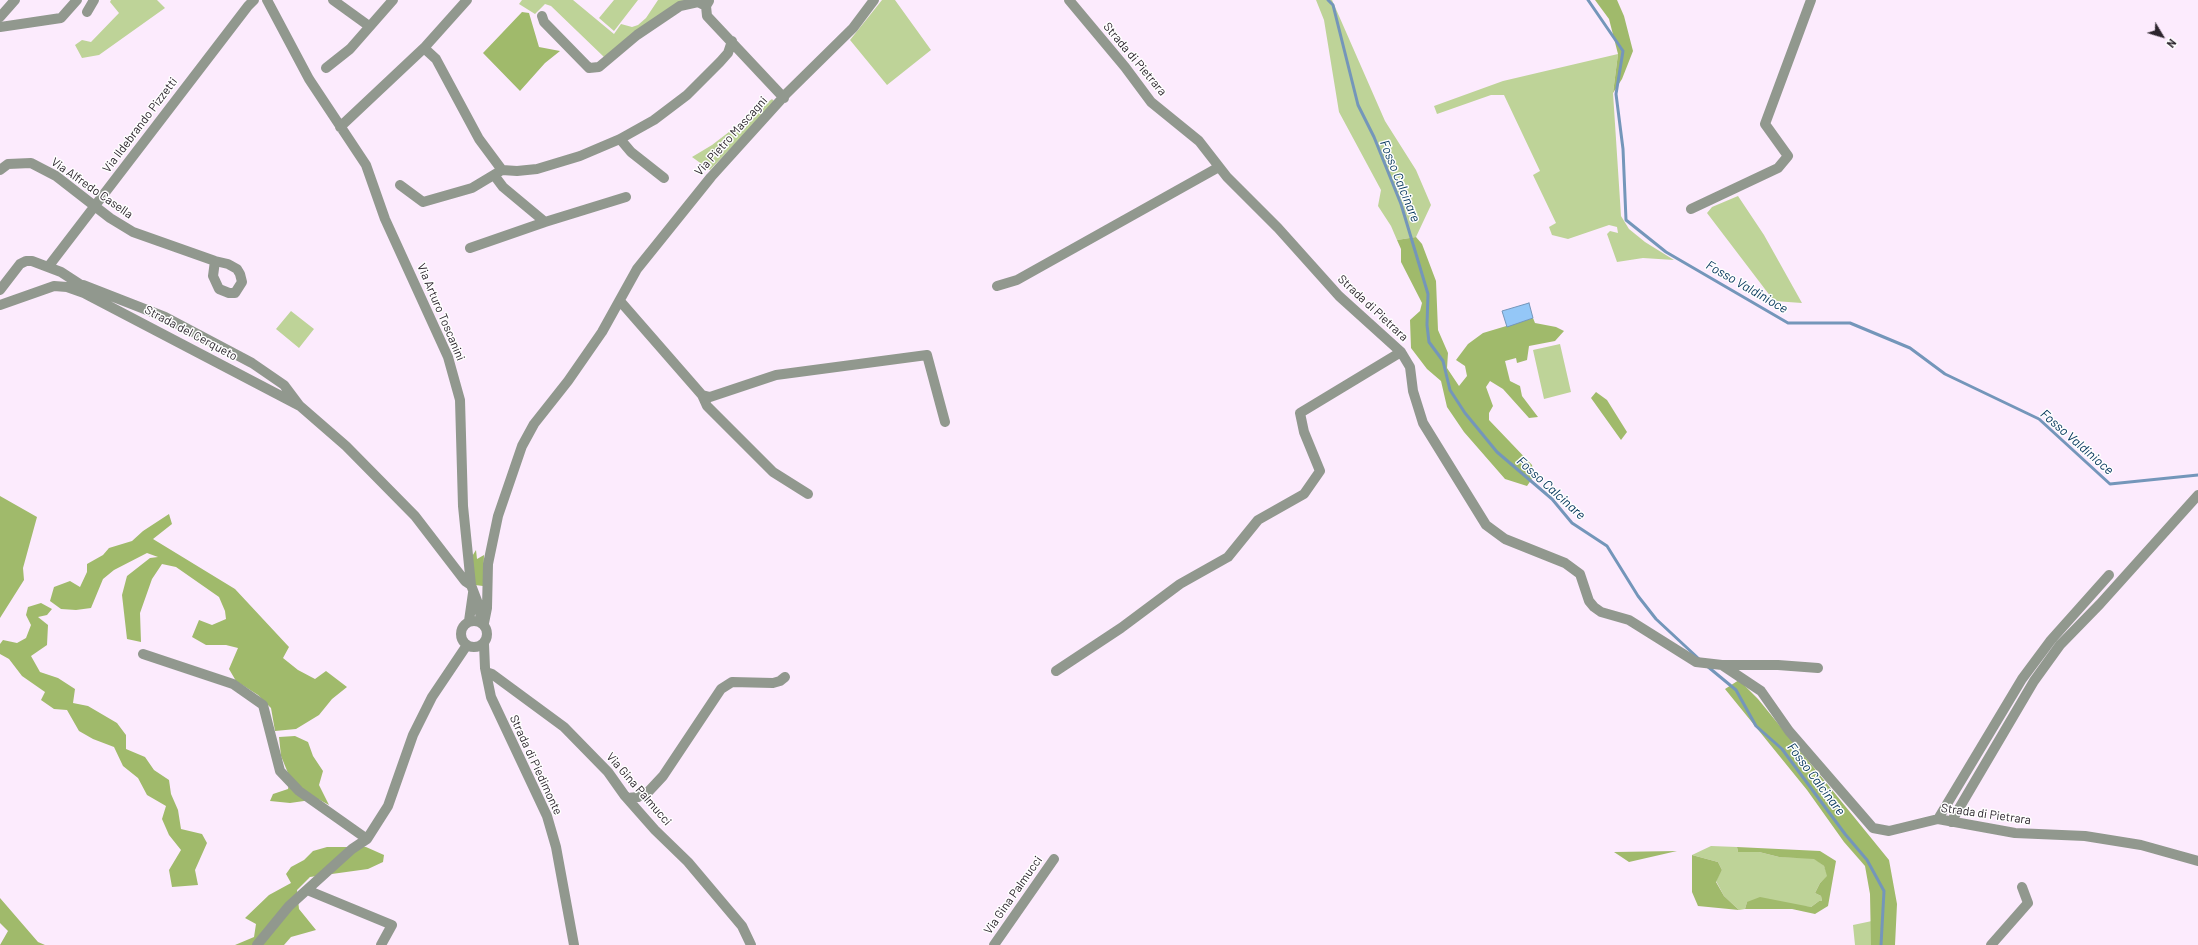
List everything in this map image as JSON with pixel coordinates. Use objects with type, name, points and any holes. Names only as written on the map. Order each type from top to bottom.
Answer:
[{"type":"street","points":[[15,0],[0,17],[4,26],[61,18],[77,0]]},
{"type":"street","points":[[87,12],[94,0]]},
{"type":"street","name":"Via Ildebrando Pizzetti","points":[[48,267],[254,0]]},
{"type":"street","name":"Via Arturo Toscanini","points":[[267,0],[309,79],[366,165],[385,219],[448,357],[460,400],[463,506],[472,589],[470,617]]},
{"type":"street","points":[[333,0],[369,26]]},
{"type":"street","points":[[326,68],[350,49],[393,0]]},
{"type":"street","points":[[340,127],[424,48],[467,0]]},
{"type":"street","name":"Via Pietro Mascagni","points":[[482,622],[486,595],[488,564],[498,516],[522,446],[534,424],[568,381],[602,332],[637,269],[711,177],[784,98],[853,28],[874,0]]},
{"type":"street","name":"Strada di Pietrara","points":[[1069,0],[1125,67],[1151,102],[1199,141],[1220,167],[1339,296],[1401,352],[1410,367],[1413,391],[1424,423],[1486,525],[1505,539],[1565,563],[1580,574],[1589,601],[1601,612],[1629,620],[1696,662],[1722,665],[1778,665],[1818,668]]},
{"type":"street","points":[[1691,209],[1778,168],[1788,156],[1765,124],[1811,0]]},
{"type":"street","points":[[542,16],[544,22],[589,68],[599,67],[637,35],[680,6],[698,2],[707,3],[707,16],[784,98]]},
{"type":"street","points":[[400,185],[423,202],[472,188],[498,173],[537,169],[580,156],[620,139],[654,120],[687,95],[728,53],[732,41]]},
{"type":"street","points":[[424,48],[436,59],[498,173],[503,187],[545,222]]},
{"type":"street","points":[[620,139],[631,152],[664,178]]},
{"type":"street","name":"Via Alfredo Casella","points":[[0,170],[8,164],[31,162],[56,176],[95,206],[133,232],[215,261]]},
{"type":"street","points":[[998,286],[1017,280],[1220,167]]},
{"type":"street","points":[[470,248],[545,222],[626,197]]},
{"type":"street","name":"Strada del Cerqueto","points":[[0,290],[20,264],[26,261],[32,261],[48,267],[81,284],[165,317],[252,363],[284,385],[300,406],[346,446],[415,516],[472,589]]},
{"type":"street","name":"Strada del Cerqueto","points":[[67,287],[81,284]]},
{"type":"street","name":"Strada del Cerqueto","points":[[0,305],[41,289],[54,286],[67,287],[84,293],[124,313],[300,406]]},
{"type":"street","points":[[620,301],[702,395],[706,406],[773,472],[808,494]]},
{"type":"street","points":[[1056,671],[1121,628],[1180,584],[1228,557],[1258,520],[1304,494],[1320,471],[1304,432],[1300,413],[1401,352]]},
{"type":"street","points":[[702,395],[710,398],[776,375],[927,355],[945,422]]},
{"type":"street","points":[[1951,822],[2034,681],[2060,645],[2100,604],[2198,495]]},
{"type":"street","points":[[1938,819],[2022,679],[2051,640],[2109,575]]},
{"type":"street","name":"Via Arturo Toscanini","points":[[472,589],[479,606],[482,622]]},
{"type":"street","name":"Via Pietro Mascagni","points":[[470,617],[486,595]]},
{"type":"street","points":[[470,617],[482,622],[486,635],[484,644],[479,648],[470,647],[462,637],[462,632],[470,617]]},
{"type":"street","name":"Strada di Piedimonte","points":[[484,644],[485,670],[491,697],[547,816],[556,847],[574,945]]},
{"type":"street","points":[[257,945],[289,906],[352,849],[367,839],[388,806],[413,735],[432,697],[470,647]]},
{"type":"street","name":"Strada di Piedimonte","points":[[470,647],[485,670]]},
{"type":"street","points":[[143,654],[233,684],[263,705],[280,772],[299,791],[367,839]]},
{"type":"street","name":"Strada di Pietrara","points":[[1722,665],[1760,691],[1789,731],[1873,828],[1889,831],[1938,819],[2015,833],[2085,836],[2140,845],[2198,861]]},
{"type":"street","name":"Via Gina Palmucci","points":[[485,670],[564,728],[608,772],[627,798],[655,830],[688,862],[742,926],[751,945]]},
{"type":"street","points":[[627,798],[638,797],[649,791],[663,776],[721,689],[732,682],[773,683],[785,677]]},
{"type":"street","name":"Via Gina Palmucci","points":[[994,945],[1054,860]]},
{"type":"street","points":[[1991,945],[2028,903],[2022,886]]},
{"type":"street","points":[[307,890],[392,925],[381,945]]},
{"type":"green space","points":[[111,0],[157,0],[165,8],[99,55],[82,58],[75,45],[82,40],[91,42],[119,13],[110,2]]},
{"type":"green space","points":[[522,0],[573,0],[614,34],[621,24],[632,27],[638,25],[646,18],[658,0],[686,0],[604,57],[551,6],[545,4],[535,14],[519,4]]},
{"type":"green space","points":[[614,0],[638,0],[614,31],[599,18]]},
{"type":"green space","points":[[882,0],[895,0],[931,50],[887,85],[850,40]]},
{"type":"green space","points":[[1316,0],[1332,0],[1385,121],[1416,170],[1431,205],[1416,237],[1397,240],[1391,226],[1378,206],[1381,190],[1339,112],[1324,20]]},
{"type":"green space","points":[[1595,0],[1617,0],[1624,16],[1633,51],[1622,79],[1613,93],[1618,54],[1609,19]]},
{"type":"green space","points":[[522,12],[529,13],[539,47],[560,51],[545,63],[520,91],[483,53]]},
{"type":"green space","points":[[1618,54],[1613,93],[1621,216],[1629,229],[1645,242],[1674,260],[1643,258],[1617,262],[1607,234],[1610,231],[1618,233],[1617,227],[1609,225],[1568,239],[1552,235],[1549,227],[1556,223],[1533,175],[1540,171],[1504,95],[1491,95],[1437,114],[1434,106],[1503,81]]},
{"type":"green space","points":[[772,99],[775,102],[710,170],[692,157],[712,145]]},
{"type":"green space","points":[[1738,196],[1764,235],[1802,303],[1774,301],[1707,213],[1712,207]]},
{"type":"green space","points":[[1416,237],[1422,244],[1436,281],[1438,330],[1448,353],[1447,368],[1459,386],[1467,376],[1465,366],[1456,360],[1468,344],[1483,333],[1533,318],[1535,323],[1556,327],[1564,331],[1555,341],[1529,346],[1527,360],[1517,363],[1516,358],[1505,361],[1510,381],[1520,386],[1522,396],[1538,417],[1529,418],[1503,389],[1490,381],[1486,387],[1493,406],[1489,413],[1489,420],[1532,465],[1534,476],[1527,486],[1505,479],[1464,432],[1447,407],[1441,381],[1427,369],[1411,348],[1410,320],[1420,311],[1422,303],[1401,262],[1401,249],[1397,240]]},
{"type":"green space","points":[[291,311],[314,329],[299,348],[276,329]]},
{"type":"green space","points":[[1560,344],[1571,392],[1544,399],[1533,350]]},
{"type":"green space","points":[[1596,392],[1607,400],[1627,432],[1621,440],[1591,398]]},
{"type":"green space","points":[[0,496],[37,517],[23,568],[24,580],[0,618]]},
{"type":"green space","points":[[169,514],[172,524],[153,539],[235,589],[289,647],[283,658],[298,670],[315,679],[326,671],[347,687],[332,699],[319,715],[296,729],[275,731],[271,708],[258,695],[236,681],[229,669],[238,648],[226,645],[206,645],[192,637],[199,620],[212,625],[226,619],[225,611],[219,597],[176,567],[162,564],[152,579],[140,613],[141,642],[127,639],[122,595],[127,576],[150,558],[158,557],[147,553],[114,570],[103,579],[91,608],[76,610],[61,609],[50,601],[54,587],[70,581],[80,587],[87,572],[87,564],[103,555],[109,548],[132,541],[143,531]]},
{"type":"green space","points":[[476,550],[477,559],[484,555],[483,586],[475,585],[471,558]]},
{"type":"green space","points":[[41,603],[52,609],[47,615],[38,617],[48,625],[47,645],[31,656],[40,672],[58,678],[75,689],[73,703],[88,706],[117,723],[126,735],[126,749],[145,757],[154,770],[169,780],[171,794],[178,810],[181,829],[202,834],[207,843],[195,870],[198,885],[172,887],[169,870],[181,850],[169,835],[162,819],[166,806],[147,795],[138,778],[123,766],[114,747],[93,739],[79,731],[67,710],[54,709],[41,700],[45,692],[22,676],[9,659],[0,654],[0,644],[3,640],[17,643],[26,638],[31,625],[26,615],[28,607]]},
{"type":"green space","points":[[1739,680],[1758,699],[1889,860],[1897,904],[1895,945],[1871,945],[1870,894],[1865,866],[1844,842],[1807,790],[1725,689]]},
{"type":"green space","points":[[295,736],[308,742],[313,756],[323,771],[319,785],[329,805],[318,799],[290,803],[270,801],[273,794],[288,789],[290,778],[281,756],[279,737]]},
{"type":"green space","points":[[1711,846],[1737,847],[1738,852],[1759,852],[1779,857],[1814,858],[1824,866],[1828,876],[1820,883],[1815,893],[1821,896],[1822,901],[1819,901],[1811,907],[1747,902],[1745,909],[1739,910],[1724,896],[1716,881],[1722,870],[1718,862],[1692,855]]},
{"type":"green space","points":[[327,847],[366,847],[384,855],[383,862],[368,869],[310,877],[297,890],[299,909],[316,930],[291,937],[284,945],[235,945],[254,937],[256,924],[245,918],[269,895],[291,883],[286,874],[291,867],[304,860],[313,851]]},
{"type":"green space","points":[[1737,847],[1820,851],[1836,861],[1828,906],[1815,914],[1792,909],[1745,909],[1747,902],[1760,897],[1811,907],[1819,901],[1822,901],[1821,896],[1815,893],[1820,883],[1827,876],[1824,866],[1814,859],[1779,857],[1759,852],[1738,852]]},
{"type":"green space","points":[[1677,851],[1629,862],[1614,852]]},
{"type":"green space","points":[[1692,855],[1718,862],[1722,870],[1716,882],[1724,896],[1739,910],[1698,906],[1692,892]]},
{"type":"green space","points":[[0,898],[38,942],[45,945],[0,945],[8,931],[0,923]]},
{"type":"green space","points":[[1872,921],[1871,945],[1855,945],[1853,925]]},
{"type":"water","points":[[1529,303],[1533,318],[1507,327],[1502,311]]},
{"type":"waterway","name":"Fosso Calcinare","points":[[1328,0],[1333,5],[1358,105],[1374,137],[1401,204],[1428,294],[1427,325],[1429,342],[1443,361],[1450,390],[1465,413],[1497,452],[1552,499],[1572,523],[1607,546],[1638,596],[1656,619],[1699,659]]},
{"type":"waterway","name":"Fosso Valdinioce","points":[[1588,0],[1623,51],[1616,94],[1623,149],[1626,220],[1666,252],[1788,323],[1850,323],[1910,348],[1945,374],[2039,419],[2110,484],[2198,475]]},
{"type":"waterway","name":"Fosso Calcinare","points":[[1707,666],[1736,690],[1756,726],[1782,749],[1845,834],[1867,860],[1884,891],[1881,945]]}]
